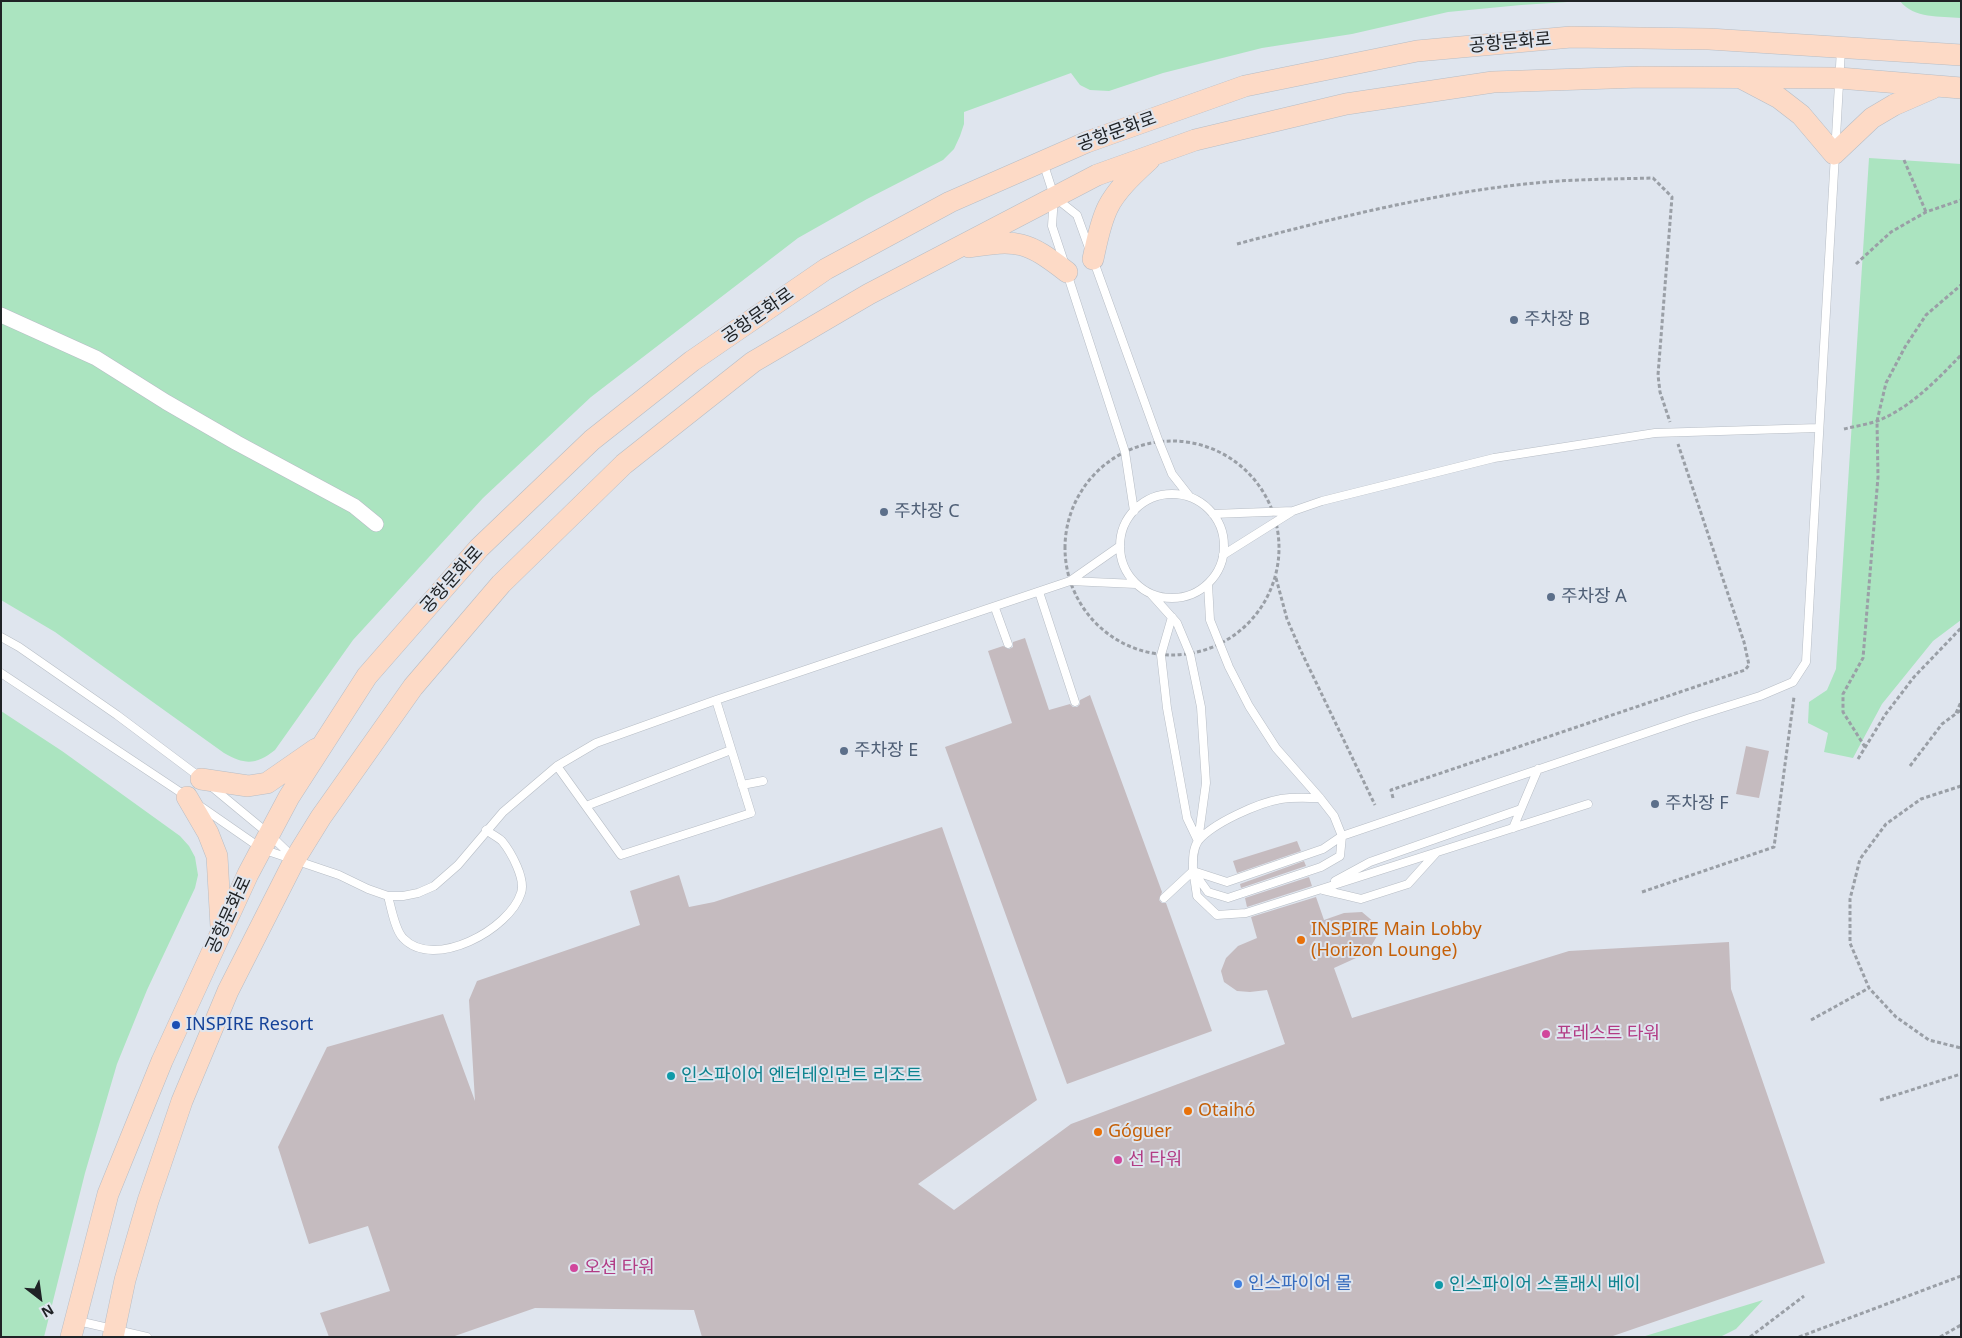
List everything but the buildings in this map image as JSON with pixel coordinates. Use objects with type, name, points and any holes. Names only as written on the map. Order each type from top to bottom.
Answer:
[{"type":"street","name":"공항문화로","points":[[73,1328],[108,1194],[162,1062],[248,874],[289,797],[367,676],[479,548],[592,440],[692,361],[826,269],[950,202],[1042,160],[1087,142],[1245,86],[1417,51],[1571,37],[1710,39],[1961,55]]},
{"type":"street","name":"공항문화로","points":[[114,1333],[125,1280],[145,1210],[182,1101],[228,991],[295,859],[322,817],[413,687],[501,584],[624,464],[753,362],[869,294],[1097,175],[1195,140],[1346,104],[1493,82],[1640,76],[1839,78],[1961,88]]},
{"type":"street","points":[[1738,77],[1779,98],[1794,110],[1834,154],[1872,118],[1894,105],[1937,86]]},
{"type":"street","points":[[1093,259],[1100,229],[1109,205],[1130,178],[1156,154]]},
{"type":"street","points":[[952,250],[1001,242],[1023,244],[1044,254],[1067,272]]},
{"type":"street","points":[[1,315],[96,358],[237,444],[354,506],[376,524]]},
{"type":"street","points":[[201,779],[248,786],[267,783],[324,743]]},
{"type":"street","points":[[187,797],[208,833],[217,856],[221,932]]},
{"type":"lane","points":[[1193,872],[1227,882],[1322,849],[1342,836],[1760,696],[1793,682],[1806,662],[1841,47]]},
{"type":"lane","points":[[1042,160],[1054,196],[1052,226],[1125,452],[1134,511]]},
{"type":"lane","points":[[1054,196],[1077,215],[1159,442],[1172,474],[1190,497]]},
{"type":"lane","points":[[1223,555],[1292,511],[1322,501],[1494,458],[1655,433],[1818,428]]},
{"type":"lane","points":[[1175,494],[1190,497],[1202,504],[1213,514],[1222,533],[1223,555],[1218,570],[1208,584],[1195,593],[1165,598],[1150,593],[1136,584],[1125,566],[1120,546],[1122,533],[1134,511],[1146,501],[1160,496],[1175,494]]},
{"type":"lane","points":[[1213,514],[1292,511]]},
{"type":"lane","points":[[1,673],[187,797],[295,859],[339,875],[368,890],[388,896],[403,896],[418,893],[434,886],[458,865],[503,812],[557,766],[596,743],[716,700],[1070,582],[1120,546]]},
{"type":"lane","points":[[1070,582],[1136,584]]},
{"type":"lane","points":[[1193,872],[1208,892],[1228,898],[1321,867],[1340,856],[1342,836],[1334,816],[1276,748],[1248,706],[1219,645],[1210,620],[1208,584]]},
{"type":"lane","points":[[1039,592],[1075,702]]},
{"type":"lane","points":[[1150,593],[1177,623],[1190,654],[1201,707],[1206,783],[1198,841],[1193,852],[1193,872],[1197,896],[1217,915],[1246,913],[1588,804]]},
{"type":"lane","points":[[995,608],[1008,644]]},
{"type":"lane","points":[[1172,617],[1161,655],[1167,708],[1187,818],[1198,841]]},
{"type":"lane","points":[[1,637],[19,647],[108,709],[201,779],[266,842],[295,859]]},
{"type":"lane","points":[[557,766],[621,855],[751,813],[716,700]]},
{"type":"lane","points":[[586,806],[732,750]]},
{"type":"lane","points":[[1513,828],[1538,769]]},
{"type":"lane","points":[[742,785],[763,781]]},
{"type":"lane","points":[[1198,841],[1222,822],[1248,808],[1281,799],[1320,798]]},
{"type":"lane","points":[[1321,889],[1370,862],[1521,809]]},
{"type":"lane","points":[[388,896],[392,914],[402,938],[420,950],[445,950],[470,942],[495,926],[516,905],[522,892],[521,874],[502,841],[486,830]]},
{"type":"lane","points":[[1321,889],[1361,899],[1408,884],[1437,852]]},
{"type":"lane","points":[[1164,898],[1193,872]]},
{"type":"lane","points":[[73,1328],[146,1337]]},
{"type":"path","points":[[1904,160],[1926,212]]},
{"type":"path","points":[[1856,264],[1891,232],[1926,212],[1961,200]]},
{"type":"path","points":[[1866,747],[1843,712],[1843,694],[1863,658],[1878,478],[1877,421],[1886,383],[1905,347],[1926,315],[1961,285]]},
{"type":"path","points":[[1844,429],[1877,421],[1913,400],[1943,375],[1961,354]]},
{"type":"path","points":[[1177,441],[1195,443],[1213,449],[1230,457],[1250,473],[1274,511],[1280,546],[1276,578],[1267,598],[1254,617],[1244,628],[1219,645],[1190,654],[1161,655],[1131,647],[1104,631],[1084,609],[1070,582],[1065,548],[1066,533],[1074,505],[1081,492],[1100,469],[1125,452],[1159,442],[1177,441]]},
{"type":"path","points":[[1276,578],[1287,619],[1300,649],[1375,804]]},
{"type":"path","points":[[1858,760],[1885,715],[1914,677],[1961,628]]},
{"type":"path","points":[[1642,892],[1774,847],[1794,697]]},
{"type":"path","points":[[1956,714],[1961,702]]},
{"type":"path","points":[[1910,766],[1942,724],[1961,710]]},
{"type":"path","points":[[1961,786],[1921,799],[1886,824],[1860,859],[1850,899],[1850,943],[1869,988],[1896,1018],[1929,1040],[1961,1048]]},
{"type":"path","points":[[1811,1020],[1869,988]]},
{"type":"path","points":[[1880,1100],[1961,1074]]},
{"type":"path","points":[[1799,1337],[1961,1276]]},
{"type":"path","points":[[1750,1337],[1804,1296]]},
{"type":"path","points":[[1940,1337],[1961,1325]]},
{"type":"green space","points":[[1,1],[1583,1],[1448,12],[1352,34],[1262,48],[1163,73],[1109,91],[1090,90],[1080,85],[1071,73],[964,112],[964,124],[960,136],[954,149],[943,160],[867,199],[798,238],[591,397],[483,498],[353,640],[275,750],[256,761],[250,762],[238,760],[224,753],[55,632],[1,600]]},
{"type":"green space","points":[[1900,1],[1961,1],[1961,18],[1920,14],[1912,11]]},
{"type":"green space","points":[[1869,158],[1961,164],[1961,620],[1933,641],[1882,704],[1853,758],[1824,752],[1828,733],[1808,723],[1809,702],[1827,690],[1836,669]]},
{"type":"green space","points":[[1,711],[62,751],[180,836],[189,846],[195,857],[198,875],[195,888],[147,990],[117,1064],[85,1173],[44,1337],[1,1337]]},
{"type":"green space","points":[[1763,1300],[1736,1329],[1720,1337],[1642,1337]]},
{"type":"place","name":"주차장 B","points":[[1514,320]]},
{"type":"place","name":"주차장 C","points":[[884,512]]},
{"type":"place","name":"주차장 A","points":[[1551,597]]},
{"type":"place","name":"주차장 E","points":[[844,751]]},
{"type":"place","name":"주차장 F","points":[[1655,804]]},
{"type":"place","name":"INSPIRE Main Lobby (Horizon Lounge)","points":[[1301,940]]},
{"type":"place","name":"INSPIRE Resort","points":[[176,1025]]},
{"type":"place","name":"포레스트 타워","points":[[1546,1034]]},
{"type":"place","name":"인스파이어 엔터테인먼트 리조트","points":[[671,1076]]},
{"type":"place","name":"Otaihó","points":[[1188,1111]]},
{"type":"place","name":"Góguer","points":[[1098,1132]]},
{"type":"place","name":"선 타워","points":[[1118,1160]]},
{"type":"place","name":"오션 타워","points":[[574,1268]]},
{"type":"place","name":"인스파이어 몰","points":[[1238,1284]]},
{"type":"place","name":"인스파이어 스플래시 베이","points":[[1439,1285]]}]
